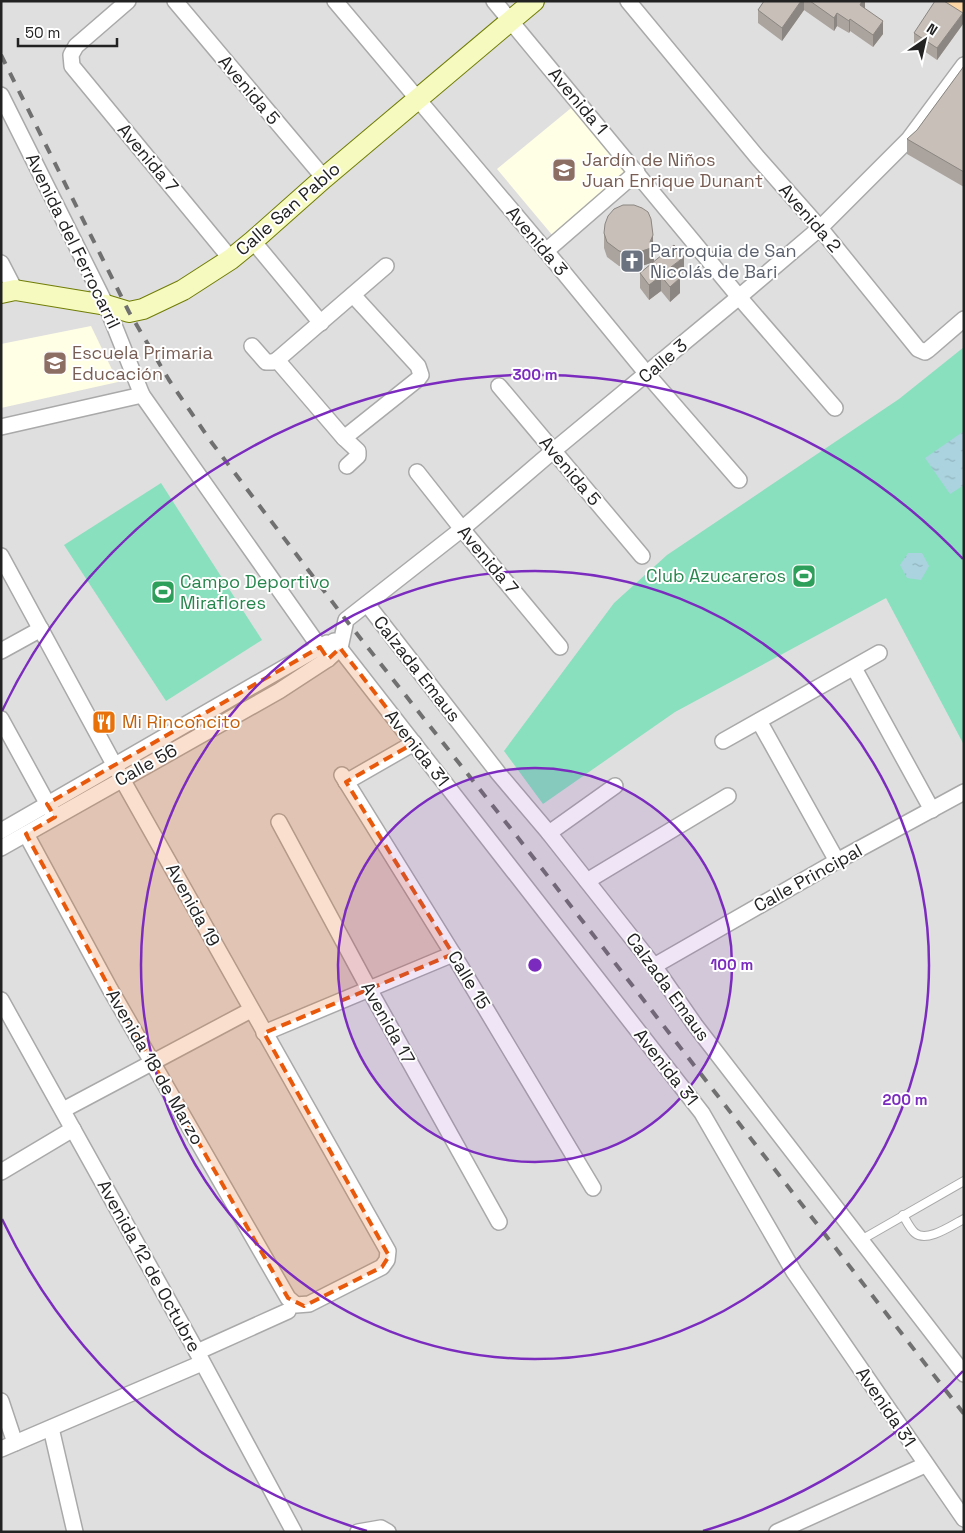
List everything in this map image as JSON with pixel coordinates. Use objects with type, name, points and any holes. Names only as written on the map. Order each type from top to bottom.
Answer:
[{"type":"main road","points":[[957,1],[964,5]]},
{"type":"street","name":"Avenida 7","points":[[128,1],[76,46],[71,55],[72,66],[231,259]]},
{"type":"street","name":"Avenida 5","points":[[175,1],[324,178]]},
{"type":"street","name":"Avenida 3","points":[[335,1],[546,250],[647,374],[739,480]]},
{"type":"street","name":"Avenida 1","points":[[494,1],[739,298],[835,408]]},
{"type":"street","name":"Calle San Pablo","points":[[8,292],[106,305],[129,312],[143,309],[183,290],[231,259],[534,1]]},
{"type":"street","name":"Avenida 2","points":[[628,1],[758,158],[820,228],[914,344],[922,351],[928,350],[964,319]]},
{"type":"street","name":"Calle 3","points":[[333,646],[346,620],[462,529],[820,228],[909,139],[964,65]]},
{"type":"street","name":"Avenida del Ferrocarril","points":[[2,99],[106,305],[142,395],[333,646]]},
{"type":"street","points":[[546,250],[637,172]]},
{"type":"street","points":[[252,241],[320,323]]},
{"type":"street","points":[[1,263],[8,292]]},
{"type":"street","points":[[252,346],[266,362],[277,360],[386,266]]},
{"type":"street","points":[[344,438],[421,375],[418,366],[353,295]]},
{"type":"street","points":[[277,360],[344,438],[358,451],[358,456],[347,466]]},
{"type":"street","name":"Avenida 5","points":[[498,386],[642,556]]},
{"type":"street","points":[[1,427],[142,395]]},
{"type":"street","name":"Avenida 7","points":[[417,472],[560,647]]},
{"type":"street","name":"Avenida 19","points":[[1,556],[251,1010],[388,1251],[387,1260],[382,1267],[304,1306],[288,1304]]},
{"type":"street","name":"Calzada Emaus","points":[[367,604],[499,774],[549,833],[654,966],[695,1025],[964,1374]]},
{"type":"street","points":[[1,651],[42,629]]},
{"type":"street","name":"Avenida 31","points":[[333,646],[414,743],[702,1113],[794,1272],[925,1465],[964,1519]]},
{"type":"street","name":"Calle 56","points":[[1,831],[51,811],[119,772],[279,691],[333,646]]},
{"type":"street","points":[[723,741],[879,653]]},
{"type":"street","points":[[854,668],[932,810]]},
{"type":"street","points":[[1,719],[51,811]]},
{"type":"street","points":[[758,721],[837,861]]},
{"type":"street","name":"Calle 15","points":[[414,743],[344,778],[453,954],[593,1188]]},
{"type":"street","points":[[549,833],[615,786]]},
{"type":"street","name":"Calle Principal","points":[[654,966],[837,861],[964,792]]},
{"type":"street","points":[[587,881],[728,796]]},
{"type":"street","name":"Calle 56","points":[[1,848],[26,834],[51,811]]},
{"type":"street","name":"Avenida 17","points":[[279,822],[369,990],[499,1222]]},
{"type":"street","name":"Avenida 18 de Marzo","points":[[26,834],[110,989],[288,1304]]},
{"type":"street","points":[[264,1032],[453,954]]},
{"type":"street","name":"Avenida 12 de Octubre","points":[[1,1000],[200,1358],[294,1532]]},
{"type":"street","points":[[63,1110],[251,1010]]},
{"type":"street","points":[[1,1172],[73,1128]]},
{"type":"street","points":[[1,1401],[8,1446],[51,1428],[200,1358],[288,1304]]},
{"type":"street","points":[[51,1428],[75,1532]]},
{"type":"street","points":[[777,1532],[925,1465]]},
{"type":"street","points":[[358,1532],[381,1528],[387,1531]]},
{"type":"lane","points":[[861,1240],[964,1181]]},
{"type":"lane","points":[[903,1215],[915,1233],[925,1236],[936,1234],[964,1218]]},
{"type":"highlighted area","points":[[320,647],[328,659],[340,648],[414,743],[346,782],[453,954],[264,1033],[389,1256],[382,1267],[304,1306],[288,1298],[110,989],[26,834],[55,817],[47,804]]},
{"type":"shaded area","points":[[1,1],[964,1],[964,1532],[1,1532]]},
{"type":"shaded area","name":"Jardín de Niños Juan Enrique Dunant","points":[[576,104],[631,171],[553,236],[497,169]]},
{"type":"shaded area","name":"Escuela Primaria Educación","points":[[91,326],[118,382],[1,408],[1,344]]},
{"type":"green space","name":"Club Azucareros","points":[[964,347],[964,745],[886,598],[675,712],[543,804],[504,751],[614,603],[667,555],[899,399]]},
{"type":"green space","name":"Campo Deportivo Miraflores","points":[[161,483],[262,640],[166,701],[64,545]]},
{"type":"water","points":[[964,431],[964,485],[950,494],[925,458]]},
{"type":"water","points":[[908,553],[922,553],[929,566],[921,580],[907,578],[900,565]]},
{"type":"building","points":[[764,1],[801,1],[782,28],[758,10]]},
{"type":"building","points":[[810,1],[862,1],[860,5],[883,21],[873,35],[850,19],[849,21],[837,13],[834,18]]},
{"type":"building","points":[[935,1],[944,1],[963,13],[937,48],[914,33]]},
{"type":"building","points":[[964,66],[964,172],[907,139],[917,130]]},
{"type":"building","points":[[623,205],[634,205],[648,212],[653,235],[650,242],[654,247],[633,254],[619,251],[607,242],[604,233],[608,216],[614,209]]},
{"type":"building","points":[[674,245],[684,257],[671,267],[680,278],[670,287],[661,276],[649,285],[640,273]]},
{"type":"railway","points":[[1,55],[129,312],[169,380],[212,443],[346,620],[519,839],[964,1414]]},
{"type":"place","name":"Jardín de Niños Juan Enrique Dunant","points":[[564,170]]},
{"type":"place","name":"Parroquia de San Nicolás de Bari","points":[[632,261]]},
{"type":"place","name":"Escuela Primaria Educación","points":[[55,363]]},
{"type":"place","name":"Club Azucareros","points":[[804,576]]},
{"type":"place","name":"Campo Deportivo Miraflores","points":[[163,592]]},
{"type":"place","name":"Mi Rinconcito","points":[[104,722]]}]
